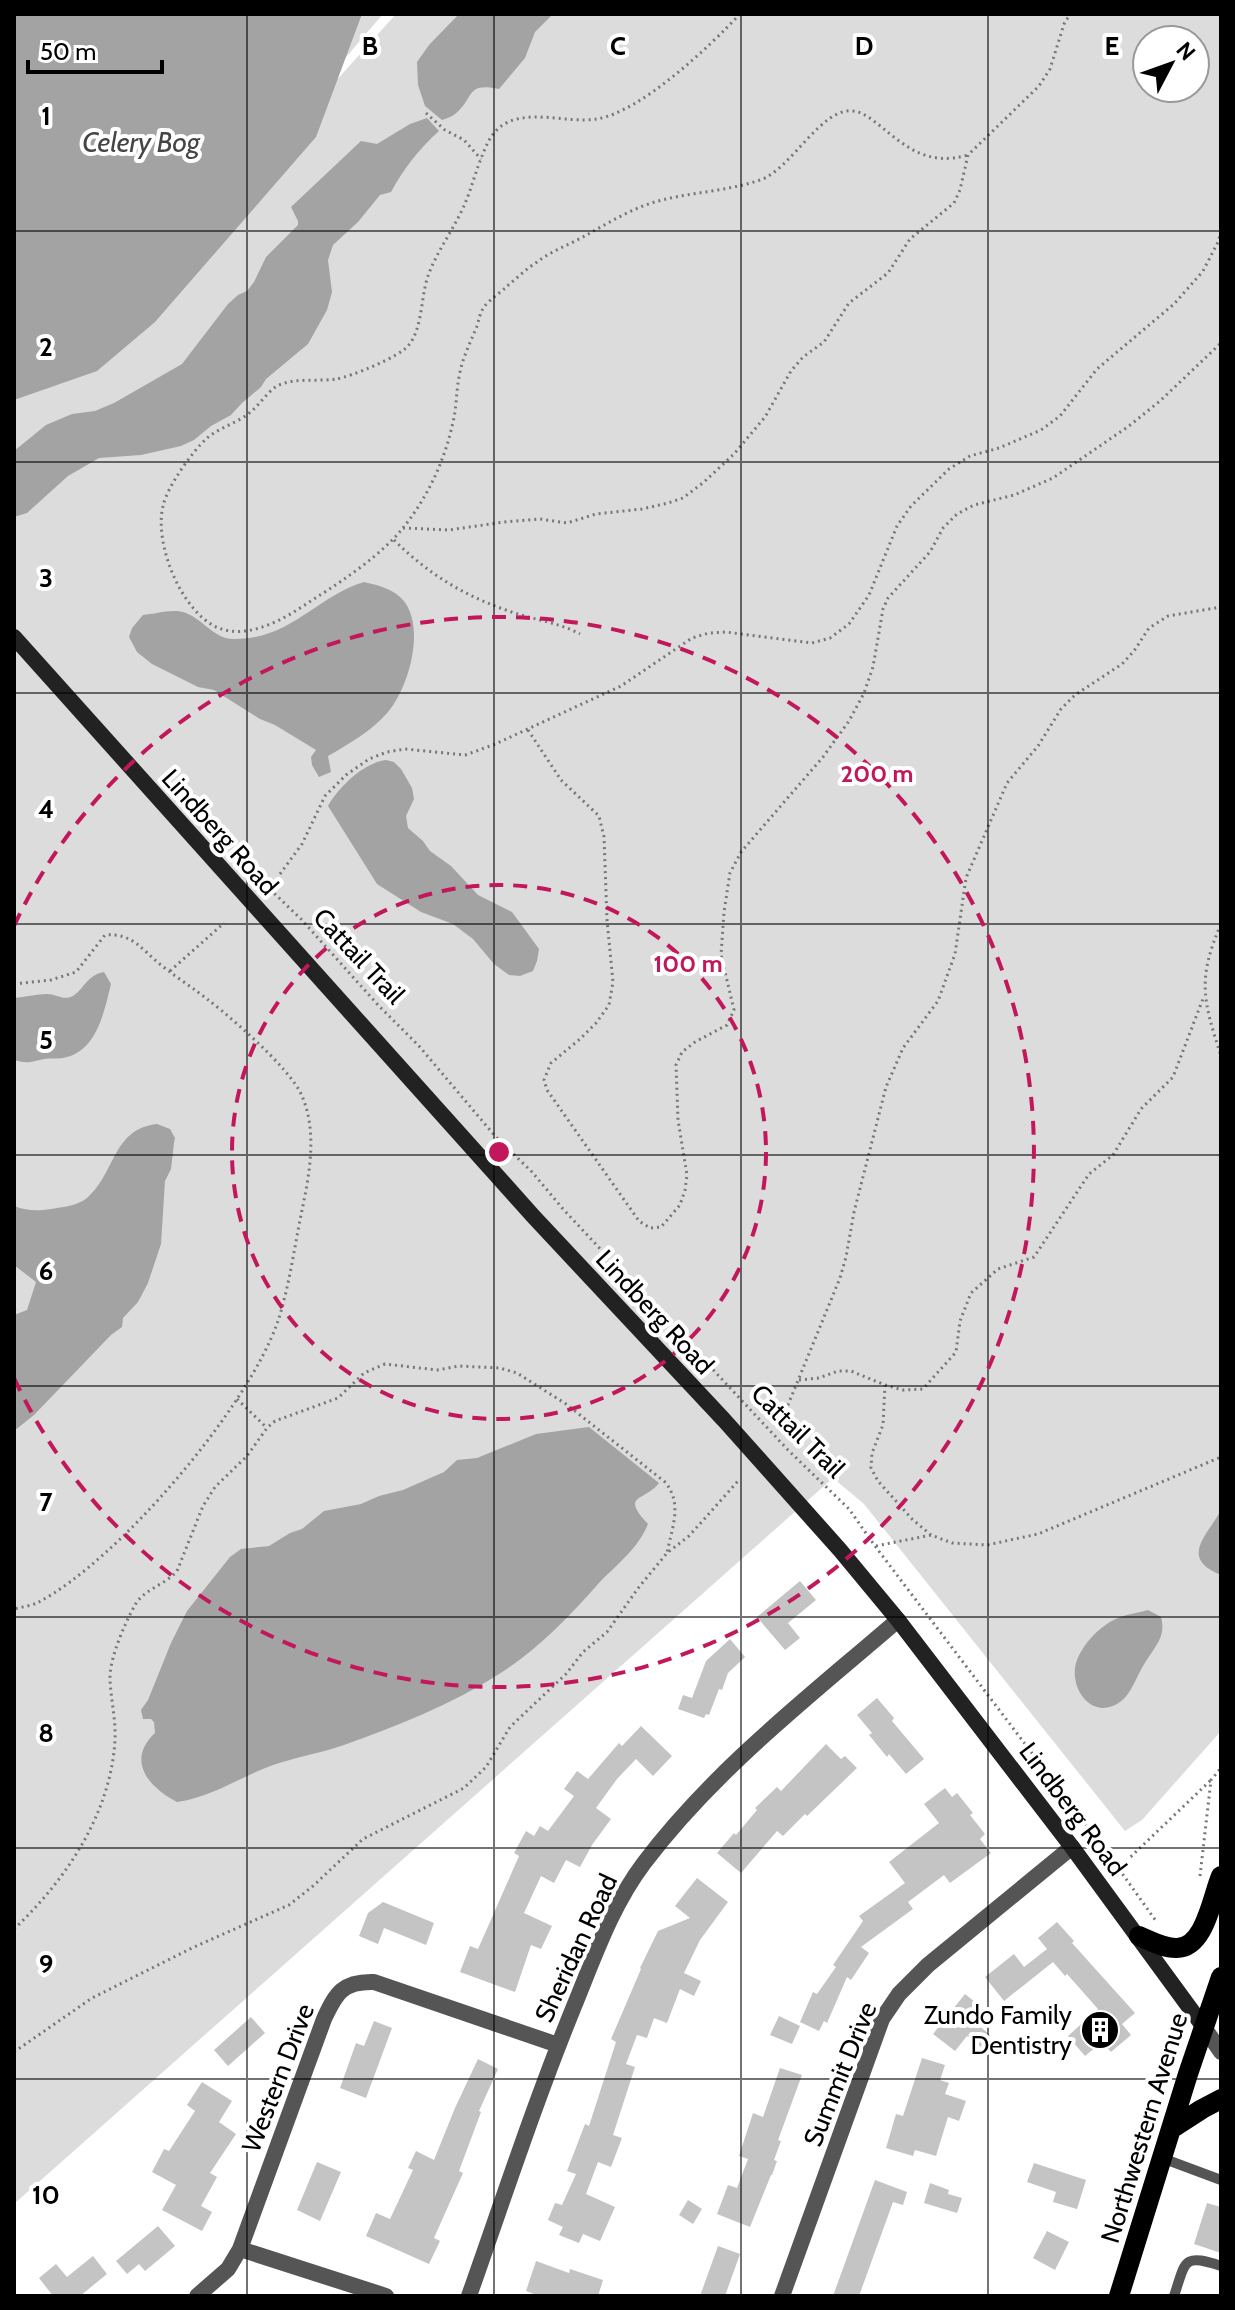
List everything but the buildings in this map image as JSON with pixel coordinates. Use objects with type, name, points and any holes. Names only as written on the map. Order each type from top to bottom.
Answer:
[{"type":"main road","name":"Lindberg Road","points":[[14,637],[522,1205],[724,1420],[840,1550],[898,1620],[1072,1847],[1203,2026]]},
{"type":"main road","points":[[1139,1936],[1177,1948],[1191,1944],[1201,1932],[1221,1876]]},
{"type":"main road","name":"Northwestern Avenue","points":[[1119,2296],[1221,1977]]},
{"type":"main road","points":[[1171,2129],[1221,2099]]},
{"type":"street","name":"Sheridan Road","points":[[469,2296],[558,2045],[613,1912],[643,1863],[690,1806],[744,1752],[898,1620]]},
{"type":"street","name":"Summit Drive","points":[[782,2296],[882,2019],[899,1994],[928,1965],[1072,1847]]},
{"type":"street","name":"Western Drive","points":[[197,2296],[228,2269],[240,2249],[324,2019],[335,1996],[346,1987],[361,1981],[374,1982],[558,2045]]},
{"type":"street","name":"Lindberg Road","points":[[1203,2026],[1221,2052]]},
{"type":"street","points":[[240,2249],[386,2296]]},
{"type":"lane","points":[[1162,2158],[1221,2180]]},
{"type":"lane","points":[[1174,2296],[1184,2265],[1190,2260],[1198,2259],[1221,2266]]},
{"type":"path","points":[[740,14],[709,46],[676,73],[612,115],[591,120],[514,120],[500,127],[489,138],[464,207],[439,250],[427,279],[416,330],[409,346],[358,373],[337,379],[279,385],[254,409],[203,442],[170,487],[163,504],[161,525],[174,578],[206,620],[233,632],[270,625],[345,579],[393,539],[437,475],[453,423],[460,370],[484,306],[537,262],[632,210],[661,200],[710,193],[762,180],[775,173],[824,123],[840,112],[850,110],[861,113],[919,154],[953,159],[968,155],[1039,86],[1050,69],[1065,21],[1072,14]]},
{"type":"path","points":[[426,113],[445,130],[464,140],[481,159]]},
{"type":"path","points":[[403,528],[449,530],[540,519],[567,523],[596,514],[642,509],[683,498],[734,454],[765,417],[791,371],[803,357],[824,342],[849,303],[888,273],[910,239],[954,203],[968,155]]},
{"type":"path","points":[[280,874],[302,844],[325,796],[346,775],[369,759],[405,749],[465,755],[528,730],[621,686],[692,638],[709,633],[726,632],[812,643],[830,638],[849,624],[869,595],[897,526],[911,506],[959,462],[1041,430],[1060,416],[1097,369],[1174,304],[1203,271],[1221,232]]},
{"type":"path","points":[[528,730],[561,780],[599,816],[604,837],[613,982],[609,1005],[603,1014],[580,1039],[551,1063],[544,1080],[547,1090],[639,1221],[650,1228],[661,1227],[680,1205],[687,1175],[678,1120],[676,1065],[682,1052],[727,1025],[734,1010],[721,955],[730,873],[741,852],[823,757],[849,721],[873,667],[883,609],[888,598],[930,552],[943,528],[957,514],[974,505],[1014,495],[1063,472],[1160,401],[1221,343]]},
{"type":"path","points":[[393,539],[440,580],[507,611],[565,626],[580,634]]},
{"type":"path","points":[[781,1422],[846,1257],[854,1212],[886,1087],[903,1048],[938,1001],[955,954],[966,878],[1007,783],[1038,746],[1061,709],[1075,695],[1122,664],[1149,628],[1168,616],[1221,607]]},
{"type":"path","name":"Cattail Trail","points":[[226,846],[301,919],[419,1046],[495,1136],[532,1172],[788,1450],[849,1509],[1161,1927]]},
{"type":"path","points":[[169,971],[224,923]]},
{"type":"path","points":[[1221,924],[1205,970],[1204,996],[1221,1056]]},
{"type":"path","points":[[14,984],[51,980],[76,972],[105,935],[120,934],[138,944],[211,1002],[286,1071],[302,1093],[308,1114],[310,1141],[309,1175],[277,1323],[237,1399],[184,1468],[126,1535],[68,1583],[35,1604],[14,1609]]},
{"type":"path","points":[[799,1380],[851,1371],[903,1390],[923,1389],[941,1372],[956,1352],[960,1321],[971,1293],[998,1269],[1034,1257],[1089,1174],[1113,1155],[1141,1109],[1173,1077],[1204,996]]},
{"type":"path","points":[[14,1929],[71,1863],[102,1801],[115,1742],[109,1675],[114,1654],[136,1604],[142,1596],[171,1579],[203,1506],[215,1487],[275,1421],[338,1398],[364,1373],[385,1364],[437,1370],[459,1366],[500,1368],[517,1373],[566,1404],[672,1490],[676,1514],[667,1553]]},
{"type":"path","points":[[885,1385],[883,1425],[872,1453],[871,1468],[878,1481],[912,1519],[931,1535],[952,1543],[987,1545],[1038,1534],[1221,1457]]},
{"type":"path","points":[[237,1399],[267,1428]]},
{"type":"path","points":[[14,2052],[92,1998],[194,1947],[289,1905],[363,1839],[464,1788],[486,1767],[510,1727],[566,1674],[583,1652],[607,1632],[667,1553],[689,1536],[739,1480]]},
{"type":"path","points":[[875,1546],[931,1535]]},
{"type":"path","points":[[1119,1868],[1221,1768]]},
{"type":"path","points":[[1199,1887],[1211,1780]]},
{"type":"shaded area","points":[[14,14],[383,14],[121,320],[396,14],[1221,14],[1221,1731],[1142,1820],[1125,1831],[864,1504],[833,1478],[14,2204]]},
{"type":"water","name":"Celery Bog","points":[[14,14],[362,14],[316,137],[155,322],[97,371],[14,400]]},
{"type":"water","points":[[459,14],[553,14],[535,32],[525,58],[499,89],[488,87],[475,90],[455,114],[442,120],[425,106],[418,85],[417,62]]},
{"type":"water","points":[[427,118],[439,131],[412,159],[391,192],[380,195],[358,222],[333,245],[328,260],[332,292],[327,310],[308,344],[266,379],[231,415],[194,440],[141,455],[99,458],[68,476],[27,513],[14,517],[14,451],[46,425],[72,414],[95,411],[114,403],[182,364],[228,304],[247,291],[266,257],[298,225],[291,207],[361,141],[377,144],[410,124]]},
{"type":"water","points":[[364,582],[390,590],[403,600],[413,625],[412,657],[402,688],[388,712],[368,731],[328,756],[331,772],[319,777],[311,757],[316,750],[214,690],[198,687],[152,664],[137,652],[129,637],[143,615],[176,611],[192,616],[221,636],[235,639],[255,637],[288,625],[347,588]]},
{"type":"water","points":[[386,760],[394,762],[401,769],[412,788],[414,799],[406,816],[408,828],[478,895],[512,912],[539,949],[533,971],[520,976],[509,975],[453,924],[421,912],[377,884],[328,806],[352,777]]},
{"type":"water","points":[[104,972],[111,984],[105,1007],[97,1029],[84,1048],[63,1058],[29,1062],[14,1060],[14,998],[47,994],[63,998],[73,996],[86,982]]},
{"type":"water","points":[[157,1124],[170,1129],[175,1138],[171,1169],[165,1181],[161,1244],[148,1283],[138,1302],[123,1318],[122,1327],[14,1431],[14,1315],[27,1310],[36,1282],[14,1265],[14,1206],[41,1210],[83,1201],[104,1177],[131,1134]]},
{"type":"water","points":[[589,1427],[659,1483],[635,1503],[648,1524],[626,1556],[564,1621],[526,1655],[462,1696],[423,1714],[344,1745],[273,1765],[202,1796],[177,1802],[150,1781],[144,1772],[142,1753],[155,1733],[154,1722],[143,1719],[141,1710],[187,1611],[230,1557],[241,1549],[269,1546],[302,1529],[324,1511],[361,1504],[403,1490],[444,1472],[457,1460],[477,1458],[536,1434]]},
{"type":"water","points":[[1221,1510],[1221,1575],[1208,1568],[1199,1554],[1204,1537]]},
{"type":"water","points":[[1148,1610],[1161,1617],[1162,1631],[1130,1690],[1124,1699],[1111,1707],[1102,1708],[1087,1702],[1075,1678],[1080,1653],[1091,1638],[1111,1621]]},
{"type":"place","name":"Zundo Family Dentistry","points":[[1100,2030]]}]
